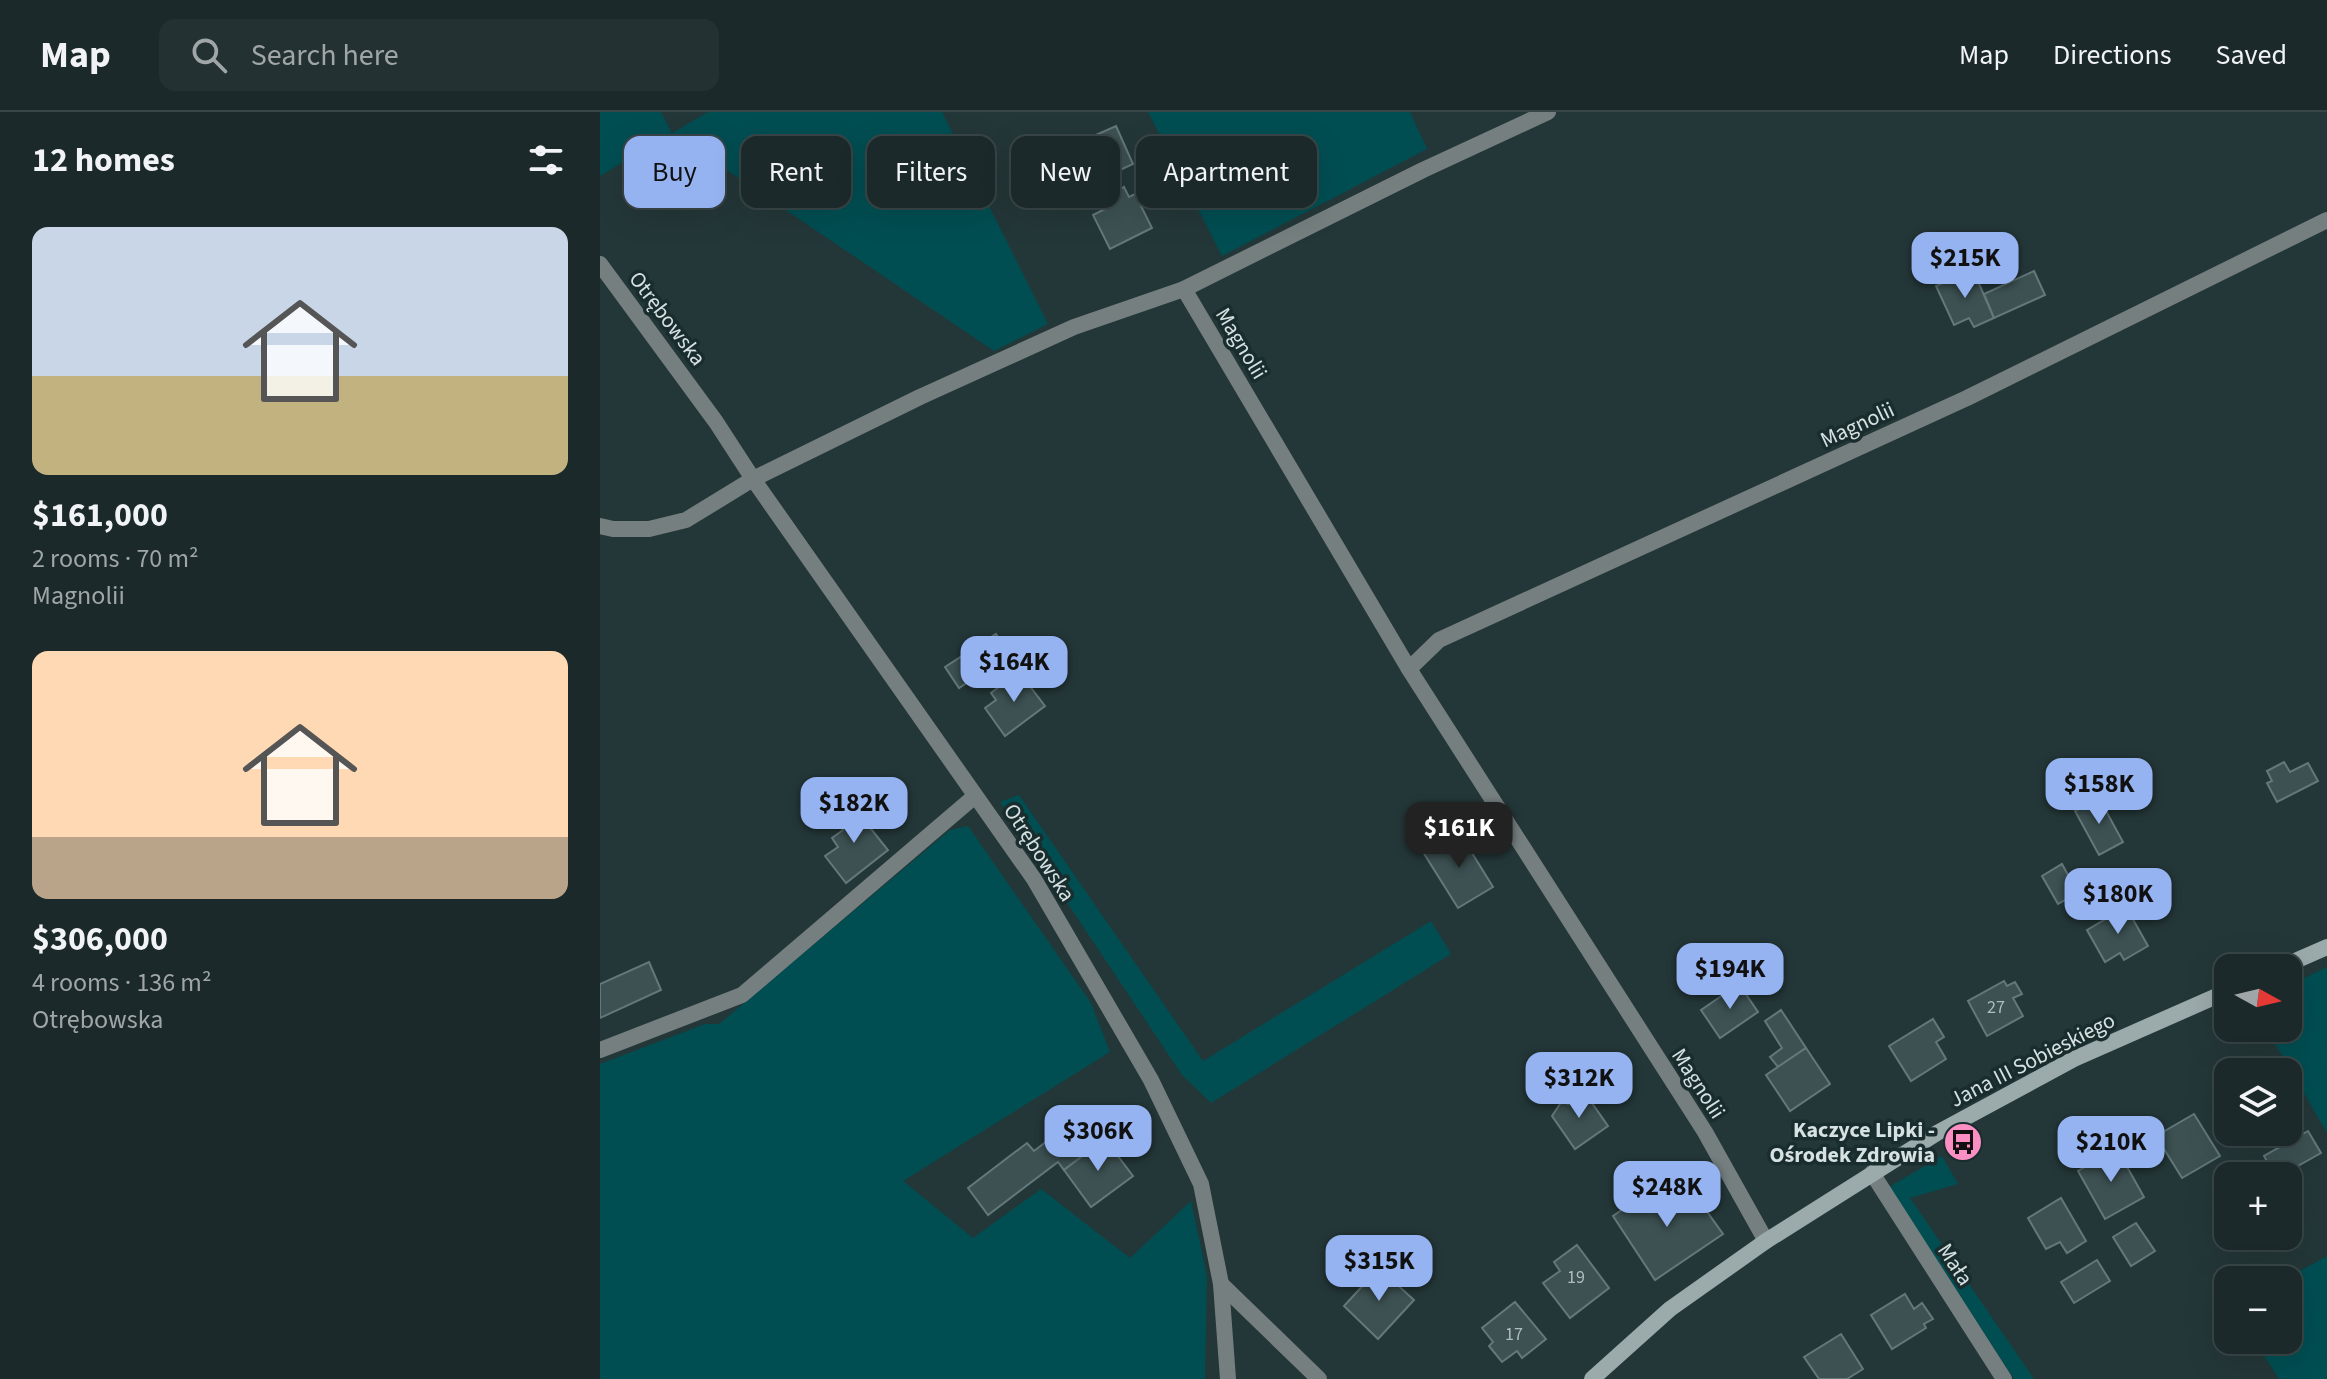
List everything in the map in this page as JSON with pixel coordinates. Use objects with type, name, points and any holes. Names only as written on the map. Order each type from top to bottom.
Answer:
[{"type":"street","points":[[600,526],[649,529],[686,520],[753,479],[920,397],[1074,327],[1184,289],[1423,170],[1548,112]]},
{"type":"street","name":"Magnolii","points":[[1409,669],[1439,640],[1967,398],[2327,220]]},
{"type":"street","name":"Otrębowska","points":[[600,264],[716,422],[1034,879],[1151,1080],[1201,1184],[1221,1284],[1228,1379]]},
{"type":"street","name":"Magnolii","points":[[1184,289],[1409,669],[1705,1132],[1766,1241]]},
{"type":"street","points":[[600,1050],[742,995],[975,796]]},
{"type":"street","points":[[2302,958],[2327,947]]},
{"type":"street","name":"Jana III Sobieskiego","points":[[1592,1379],[1670,1309],[1766,1241],[1937,1133],[2074,1059],[2214,997]]},
{"type":"street","name":"Mała","points":[[1872,1173],[2004,1379]]},
{"type":"street","points":[[1221,1284],[1319,1379]]},
{"type":"shaded area","points":[[600,112],[661,112],[672,133],[667,136],[624,136],[624,162],[600,176]]},
{"type":"shaded area","points":[[708,112],[942,112],[954,136],[867,136],[867,208],[990,208],[1048,324],[994,351],[783,208],[851,208],[851,136],[741,136],[741,180],[725,169],[725,136],[676,136],[672,133]]},
{"type":"shaded area","points":[[1148,112],[1410,112],[1427,149],[1317,206],[1317,136],[1160,136]]},
{"type":"shaded area","points":[[1197,208],[1314,208],[1222,256]]},
{"type":"shaded area","points":[[1019,795],[1203,1061],[1431,921],[1451,954],[1211,1103],[1182,1075],[1000,802]]},
{"type":"shaded area","points":[[968,826],[1091,1003],[1110,1052],[903,1181],[973,1238],[1041,1189],[1130,1258],[1191,1201],[1207,1276],[1205,1379],[600,1379],[600,1064],[705,1024],[719,1024],[950,830]]},
{"type":"shaded area","points":[[2327,967],[2327,1133],[2302,1090],[2302,1058],[2283,1058],[2274,1042],[2302,1042],[2302,979]]},
{"type":"shaded area","points":[[1942,1156],[1958,1184],[1910,1198],[2034,1379],[2014,1379],[1889,1187]]},
{"type":"shaded area","points":[[2327,1256],[2327,1379],[2279,1379],[2263,1354],[2302,1354],[2302,1270]]},
{"type":"building","points":[[1116,126],[1133,164],[1120,170],[1120,136],[1094,136]]},
{"type":"building","points":[[1124,187],[1129,197],[1135,194],[1136,208],[1142,208],[1152,228],[1110,249],[1093,215],[1107,208],[1120,208],[1120,189]]},
{"type":"building","points":[[1973,270],[1994,318],[1974,327],[1969,318],[1954,325],[1936,286]]},
{"type":"building","points":[[2034,271],[2045,295],[1994,318],[1984,294]]},
{"type":"building","points":[[996,634],[1009,655],[959,688],[945,667]]},
{"type":"building","points":[[1019,672],[1045,706],[1005,736],[985,708],[996,700],[991,693]]},
{"type":"building","points":[[2284,762],[2290,772],[2308,763],[2318,781],[2277,802],[2267,783],[2272,781],[2267,771]]},
{"type":"building","points":[[2099,798],[2123,842],[2099,855],[2075,811]]},
{"type":"building","points":[[851,804],[888,850],[846,883],[825,856],[838,847],[832,838],[843,830],[833,817]]},
{"type":"building","points":[[1466,831],[1470,836],[1464,840],[1493,887],[1458,908],[1423,852],[1441,840],[1447,850],[1457,844],[1453,839]]},
{"type":"building","points":[[2062,864],[2078,893],[2058,904],[2042,876]]},
{"type":"building","points":[[2126,907],[2148,946],[2124,960],[2120,953],[2105,962],[2087,930]]},
{"type":"building","points":[[649,962],[661,990],[600,1018],[600,984]]},
{"type":"building","points":[[2004,981],[2007,986],[2015,982],[2022,994],[2013,998],[2023,1016],[1987,1036],[1968,1001]]},
{"type":"building","points":[[1739,984],[1758,1012],[1720,1038],[1701,1010]]},
{"type":"building","points":[[1781,1010],[1806,1048],[1778,1067],[1770,1057],[1782,1048],[1765,1021]]},
{"type":"building","points":[[1933,1019],[1944,1037],[1936,1042],[1946,1059],[1911,1081],[1889,1046]]},
{"type":"building","points":[[1806,1048],[1830,1084],[1790,1111],[1766,1075]]},
{"type":"building","points":[[1585,1093],[1608,1126],[1575,1149],[1552,1116],[1562,1101],[1568,1104]]},
{"type":"building","points":[[2194,1114],[2220,1156],[2182,1178],[2156,1136]]},
{"type":"building","points":[[1076,1119],[1096,1146],[1064,1170],[1058,1162],[988,1215],[968,1188],[1027,1143],[1034,1151]]},
{"type":"building","points":[[2308,1131],[2321,1153],[2302,1164],[2267,1162],[2264,1156],[2282,1146],[2302,1146],[2302,1134]]},
{"type":"building","points":[[1105,1139],[1133,1176],[1091,1207],[1064,1170]]},
{"type":"building","points":[[2117,1149],[2144,1197],[2105,1219],[2078,1171]]},
{"type":"building","points":[[1688,1185],[1723,1234],[1655,1280],[1613,1216],[1656,1186],[1667,1200]]},
{"type":"building","points":[[2061,1198],[2086,1241],[2067,1253],[2060,1242],[2046,1249],[2028,1218]]},
{"type":"building","points":[[2136,1223],[2155,1251],[2131,1266],[2113,1237]]},
{"type":"building","points":[[1577,1245],[1609,1288],[1570,1318],[1543,1283],[1560,1271],[1554,1262]]},
{"type":"building","points":[[2097,1260],[2110,1281],[2074,1303],[2061,1282]]},
{"type":"building","points":[[1379,1268],[1414,1300],[1378,1339],[1344,1306]]},
{"type":"building","points":[[1905,1294],[1914,1309],[1922,1303],[1933,1319],[1924,1324],[1926,1328],[1892,1349],[1871,1315]]},
{"type":"building","points":[[1515,1302],[1546,1339],[1522,1358],[1517,1351],[1502,1362],[1489,1346],[1493,1342],[1482,1328]]},
{"type":"building","points":[[1841,1334],[1863,1369],[1847,1379],[1819,1379],[1804,1357]]},
{"type":"place","name":"Kaczyce Lipki - Ośrodek Zdrowia","points":[[1963,1142]]}]
